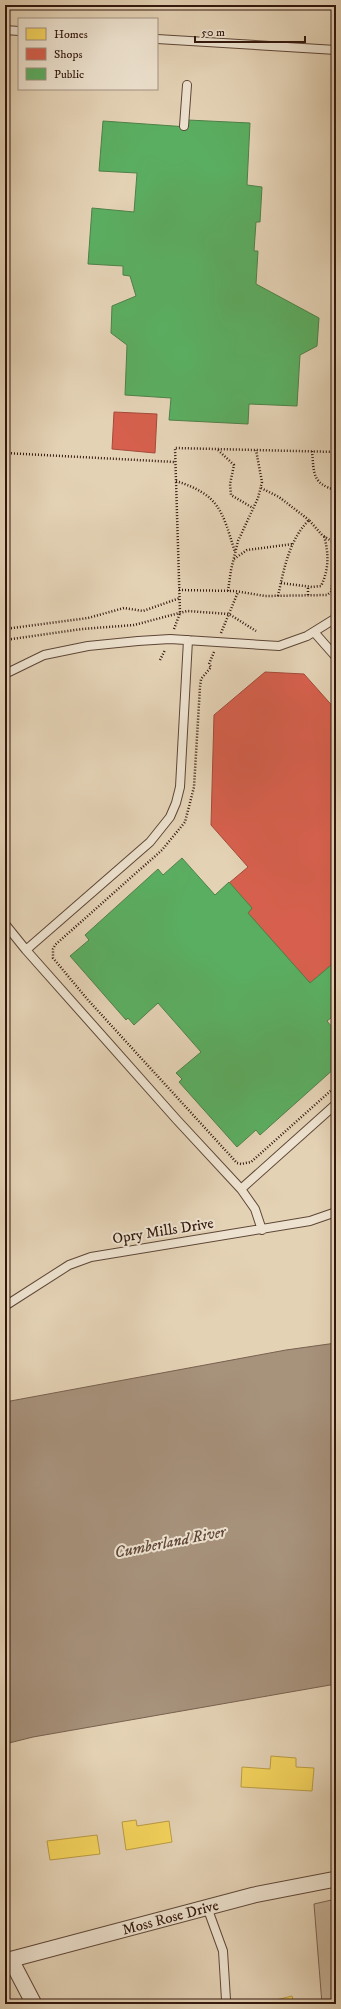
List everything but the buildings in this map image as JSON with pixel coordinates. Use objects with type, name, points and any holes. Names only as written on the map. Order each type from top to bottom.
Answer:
[{"type":"street","name":"Moss Rose Drive","points":[[8,1961],[254,1894],[336,1879]]},
{"type":"street","points":[[8,1961],[34,2004]]},
{"type":"lane","points":[[5,30],[18,31]]},
{"type":"lane","points":[[158,39],[336,50]]},
{"type":"lane","points":[[184,126],[187,85]]},
{"type":"lane","points":[[5,674],[44,655],[88,646],[170,639],[279,646],[314,632],[336,618]]},
{"type":"lane","points":[[314,632],[336,657]]},
{"type":"lane","points":[[26,950],[150,842],[170,817],[176,803],[180,787],[188,640]]},
{"type":"lane","points":[[5,924],[26,950],[177,1120],[241,1189],[255,1209],[262,1230]]},
{"type":"lane","points":[[241,1189],[336,1104]]},
{"type":"lane","name":"Opry Mills Drive","points":[[5,1306],[69,1265],[91,1257],[310,1222],[336,1212]]},
{"type":"lane","points":[[207,1907],[223,1951],[226,2000]]},
{"type":"path","points":[[160,660],[180,613],[175,448],[336,452]]},
{"type":"path","points":[[218,449],[234,465],[230,484],[231,495],[253,508]]},
{"type":"path","points":[[228,591],[238,540],[261,488],[262,482],[260,466],[256,450]]},
{"type":"path","points":[[312,451],[313,470],[317,482],[336,490]]},
{"type":"path","points":[[5,453],[175,462]]},
{"type":"path","points":[[176,481],[201,490],[209,496],[223,518],[235,552]]},
{"type":"path","points":[[261,488],[279,498],[310,520],[324,536],[336,544]]},
{"type":"path","points":[[278,596],[293,544],[303,526],[310,520]]},
{"type":"path","points":[[281,583],[318,587],[324,579],[327,559],[324,536]]},
{"type":"path","points":[[234,559],[247,550],[293,544]]},
{"type":"path","points":[[179,590],[228,591],[265,596],[327,594],[331,592],[336,559]]},
{"type":"path","points":[[308,587],[308,595]]},
{"type":"path","points":[[238,592],[209,664],[211,667],[201,679],[194,787],[185,822],[162,850],[55,945],[52,958],[163,1083],[237,1163],[241,1164],[251,1162],[336,1086]]},
{"type":"path","points":[[5,629],[88,618],[124,608],[143,611],[180,598]]},
{"type":"path","points":[[5,640],[82,629],[134,625],[187,611],[229,614],[256,631]]},
{"type":"shaded area","points":[[336,1899],[336,2004],[322,2004],[314,1904]]},
{"type":"water","name":"Cumberland River","points":[[336,1343],[336,1684],[33,1737],[5,1744],[5,1402],[286,1350]]}]
